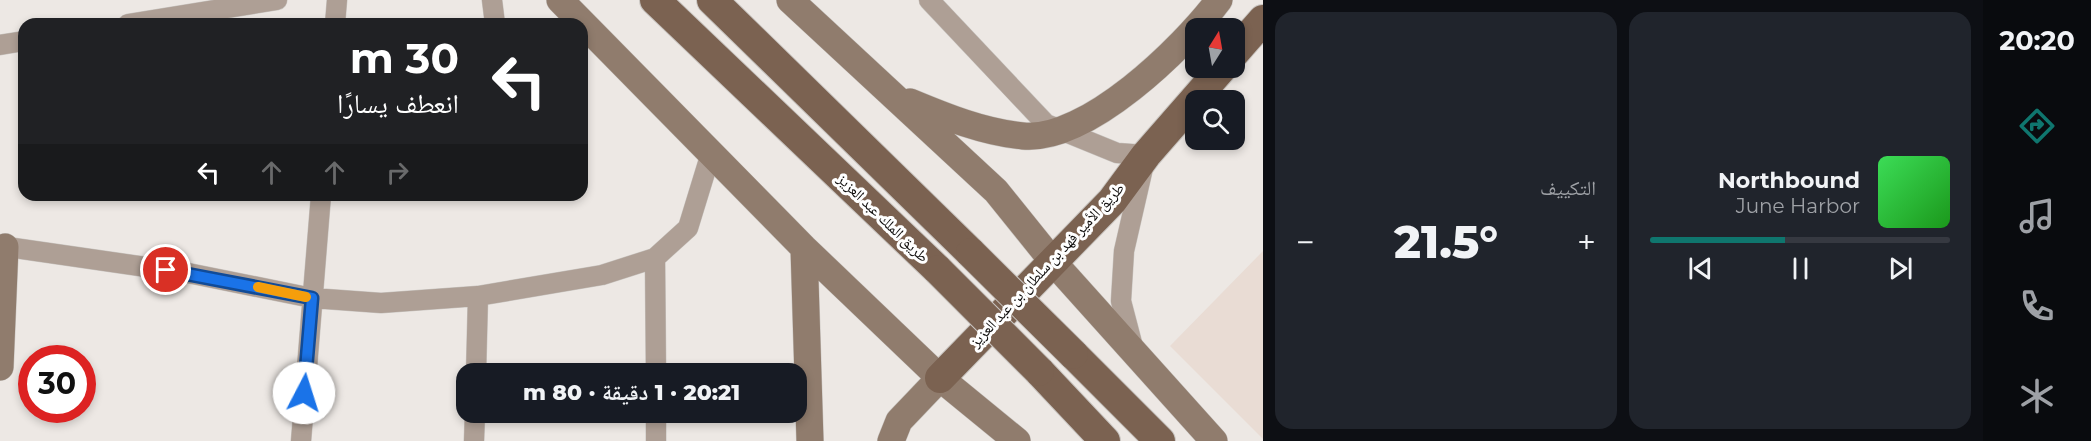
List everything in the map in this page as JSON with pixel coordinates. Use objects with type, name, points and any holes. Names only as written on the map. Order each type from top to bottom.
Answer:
[{"type":"main road","name":"طريق الملك عبد العزيز","points":[[655,0],[938,270],[1105,441]]},
{"type":"main road","points":[[712,0],[1160,441]]},
{"type":"main road","points":[[1245,41],[1263,21]]},
{"type":"main road","name":"طريق الأمير فهد بن سلطان بن عبد العزيز","points":[[940,378],[1112,201],[1146,154],[1213,78]]},
{"type":"street","points":[[165,18],[277,0]]},
{"type":"street","points":[[336,18],[337,0]]},
{"type":"street","points":[[492,0],[494,18]]},
{"type":"street","points":[[560,0],[578,18]]},
{"type":"street","points":[[790,0],[996,191],[1054,263],[1214,441]]},
{"type":"street","points":[[929,0],[1046,124],[1117,153],[1146,154],[1124,251],[1121,301],[1135,352]]},
{"type":"street","points":[[891,94],[960,123],[1024,136],[1061,130],[1117,102],[1204,20],[1219,0]]},
{"type":"street","points":[[588,28],[804,248],[940,378],[1017,441]]},
{"type":"street","points":[[0,45],[18,42]]},
{"type":"street","points":[[0,367],[2,246],[188,273],[312,298],[381,303],[478,296],[602,275],[655,258],[688,228],[711,153]]},
{"type":"street","points":[[301,441],[320,201]]},
{"type":"street","points":[[804,248],[810,441]]},
{"type":"street","points":[[655,258],[656,363]]},
{"type":"street","points":[[476,363],[478,296]]},
{"type":"street","points":[[891,441],[899,421],[940,378]]},
{"type":"street","points":[[474,441],[475,423]]},
{"type":"street","points":[[656,423],[656,441]]},
{"type":"shaded area","points":[[1263,251],[1263,439],[1170,346]]},
{"type":"slow traffic","points":[[258,287],[306,297]]},
{"type":"route","points":[[166,270],[312,298],[304,393]]}]
